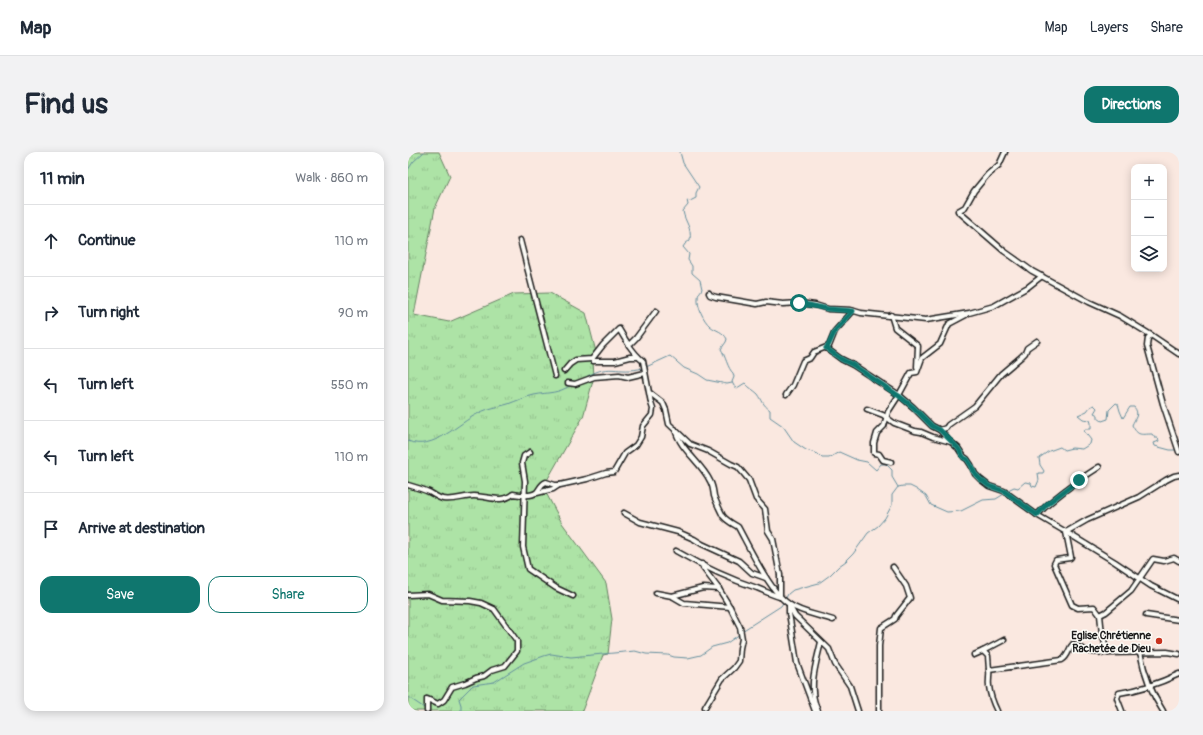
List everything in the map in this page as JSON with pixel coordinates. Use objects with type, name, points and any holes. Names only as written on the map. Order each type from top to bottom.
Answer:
[{"type":"street","points":[[1005,152],[998,165],[988,174],[974,191],[965,207],[958,211],[1004,251],[1032,271],[1089,302],[1120,316],[1179,354]]},
{"type":"street","points":[[520,240],[555,376]]},
{"type":"street","points":[[709,293],[710,295],[757,304],[766,302],[783,304],[799,303],[828,309],[926,320],[969,313],[994,306],[1028,287],[1042,276]]},
{"type":"street","points":[[786,395],[791,389],[803,361],[810,358],[814,352],[828,346],[835,331],[853,311]]},
{"type":"street","points":[[629,344],[636,338],[656,312]]},
{"type":"street","points":[[917,372],[922,358],[940,344],[949,324],[969,313]]},
{"type":"street","points":[[891,316],[895,328],[918,346],[917,372]]},
{"type":"street","points":[[535,494],[543,483],[546,482],[555,485],[614,472],[625,453],[636,445],[643,426],[652,415],[653,409],[645,373],[644,361],[638,357],[619,329],[602,345],[592,359]]},
{"type":"street","points":[[1151,335],[1148,338],[1146,346],[1179,452]]},
{"type":"street","points":[[940,430],[946,428],[948,424],[976,406],[1001,374],[1025,353],[1027,348],[1037,341]]},
{"type":"street","points":[[826,348],[899,396],[913,407],[932,426],[940,430],[958,448],[964,458],[967,459],[971,465],[975,474],[989,486],[1004,491],[1037,515],[1161,592],[1179,600]]},
{"type":"street","points":[[564,371],[576,360],[592,359],[615,361],[630,357],[638,357]]},
{"type":"street","points":[[891,462],[883,460],[879,454],[874,453],[874,443],[877,433],[883,428],[888,412],[899,396],[911,373],[917,372]]},
{"type":"street","points":[[568,383],[574,384],[594,376],[619,375],[628,377],[645,373]]},
{"type":"street","points":[[650,393],[663,403],[669,424],[690,444],[708,451],[738,467],[749,480],[756,499],[765,509],[768,531],[773,539],[780,575],[780,597]]},
{"type":"street","points":[[867,409],[883,415],[887,419],[915,431],[951,442]]},
{"type":"street","points":[[674,429],[676,436],[683,446],[710,479],[714,496],[724,517],[738,526],[766,579],[780,597],[789,605],[795,616],[829,650],[835,664],[850,686],[858,711]]},
{"type":"street","points":[[530,452],[524,456],[522,462],[525,481],[523,547],[528,569],[556,588],[573,596]]},
{"type":"street","points":[[1037,515],[1047,504],[1099,467]]},
{"type":"street","points":[[1066,532],[1087,520],[1139,497],[1166,480],[1179,475]]},
{"type":"street","points":[[408,485],[443,499],[457,499],[474,496],[501,500],[513,494],[535,494],[553,489],[560,484]]},
{"type":"street","points":[[624,513],[640,522],[678,532],[694,539],[739,561],[752,573],[766,579]]},
{"type":"street","points":[[1066,532],[1071,557],[1056,560],[1054,564],[1072,605],[1078,608],[1094,607],[1100,615],[1102,634],[1108,653]]},
{"type":"street","points":[[676,551],[728,578],[758,588],[771,595],[780,597]]},
{"type":"street","points":[[1100,615],[1106,612],[1131,591],[1153,559],[1164,561],[1174,558],[1179,561]]},
{"type":"street","points":[[702,564],[703,568],[719,589],[730,607],[740,627],[742,640],[740,648],[740,661],[722,679],[705,707]]},
{"type":"street","points":[[879,711],[879,646],[881,628],[895,619],[910,598],[906,586],[893,567]]},
{"type":"street","points":[[672,596],[703,588],[719,589]]},
{"type":"street","points":[[656,593],[672,596],[684,602],[730,607]]},
{"type":"street","points":[[408,596],[428,594],[442,600],[482,603],[494,609],[517,641],[517,651],[505,666],[492,670],[484,676],[452,687],[444,700],[438,704],[427,699],[427,711]]},
{"type":"street","points":[[789,605],[833,620]]},
{"type":"street","points":[[789,605],[797,663],[815,711]]},
{"type":"street","points":[[1146,615],[1179,620]]},
{"type":"street","points":[[974,655],[1004,640]]},
{"type":"street","points":[[818,711],[813,685],[814,671],[821,642]]},
{"type":"street","points":[[989,670],[1062,660],[1069,654],[1070,648],[1073,644],[1091,652],[1167,652],[1179,654]]},
{"type":"street","points":[[983,651],[988,656],[990,679],[988,684],[990,695],[997,711]]},
{"type":"street","points":[[1140,652],[1150,686],[1163,711]]},
{"type":"street","points":[[1122,711],[1117,698],[1119,693],[1150,686],[1179,674]]},
{"type":"green space","points":[[408,152],[439,152],[450,176],[435,208],[414,315],[449,322],[514,294],[550,293],[586,313],[596,352],[593,361],[594,377],[583,417],[546,482],[545,491],[562,523],[606,583],[612,619],[608,654],[603,655],[582,711],[408,711]]},
{"type":"waterway","points":[[408,170],[413,162],[424,152]]},
{"type":"waterway","points":[[680,152],[683,163],[699,187],[696,193],[696,198],[690,201],[687,200],[688,205],[683,211],[690,236],[690,240],[683,247],[689,254],[688,260],[692,266],[692,273],[700,280],[702,289],[698,295],[698,305],[701,313],[710,326],[727,339],[721,349],[733,373],[734,377],[732,382],[734,386],[737,388],[745,383],[760,396],[764,404],[770,410],[770,417],[783,426],[794,442],[806,450],[818,454],[822,458],[829,458],[839,452],[857,460],[867,462],[876,470],[881,464],[886,464],[892,470],[892,477],[898,487]]},
{"type":"waterway","points":[[646,367],[670,356],[684,368],[707,380],[727,384],[732,383]]},
{"type":"waterway","points":[[583,379],[607,369],[634,370],[643,368]]},
{"type":"waterway","points":[[408,441],[427,443],[436,440],[482,411],[531,396],[558,391],[571,385]]},
{"type":"waterway","points":[[1006,491],[1014,487],[1018,488],[1025,482],[1031,483],[1032,486],[1036,487],[1039,480],[1038,473],[1043,473],[1044,471],[1040,465],[1039,458],[1049,451],[1060,447],[1064,450],[1072,448],[1082,449],[1090,444],[1091,440],[1084,431],[1085,429],[1091,429],[1090,420],[1083,419],[1078,415],[1087,411],[1094,405],[1097,408],[1094,413],[1098,415],[1098,418],[1102,421],[1108,419],[1109,410],[1116,403],[1118,404],[1123,418],[1130,407],[1134,407],[1137,414],[1132,425],[1136,431],[1140,434],[1152,434],[1155,438],[1158,438],[1159,441],[1154,443],[1155,446],[1176,450]]},
{"type":"waterway","points":[[786,598],[793,590],[819,583],[846,561],[868,533],[878,526],[885,518],[892,505],[892,495],[898,487],[910,486],[916,489],[926,496],[931,505],[947,512],[961,511],[983,500],[996,499],[1004,494]]},
{"type":"waterway","points":[[742,631],[781,606],[784,601]]},
{"type":"waterway","points":[[461,711],[459,699],[473,685],[494,682],[524,663],[551,654],[571,657],[635,651],[646,654],[688,658],[701,655],[712,647],[727,643],[740,634]]},
{"type":"waterway","points":[[408,697],[426,709]]},
{"type":"place","name":"Eglise Chrétienne Rachetée de Dieu","points":[[1159,641]]},
{"type":"route","points":[[799,303],[828,309],[853,311],[832,335],[831,341],[826,348],[888,388],[913,407],[932,426],[940,430],[942,434],[958,448],[964,458],[967,459],[971,465],[977,477],[984,483],[1004,491],[1037,515],[1047,504],[1079,480]]}]
